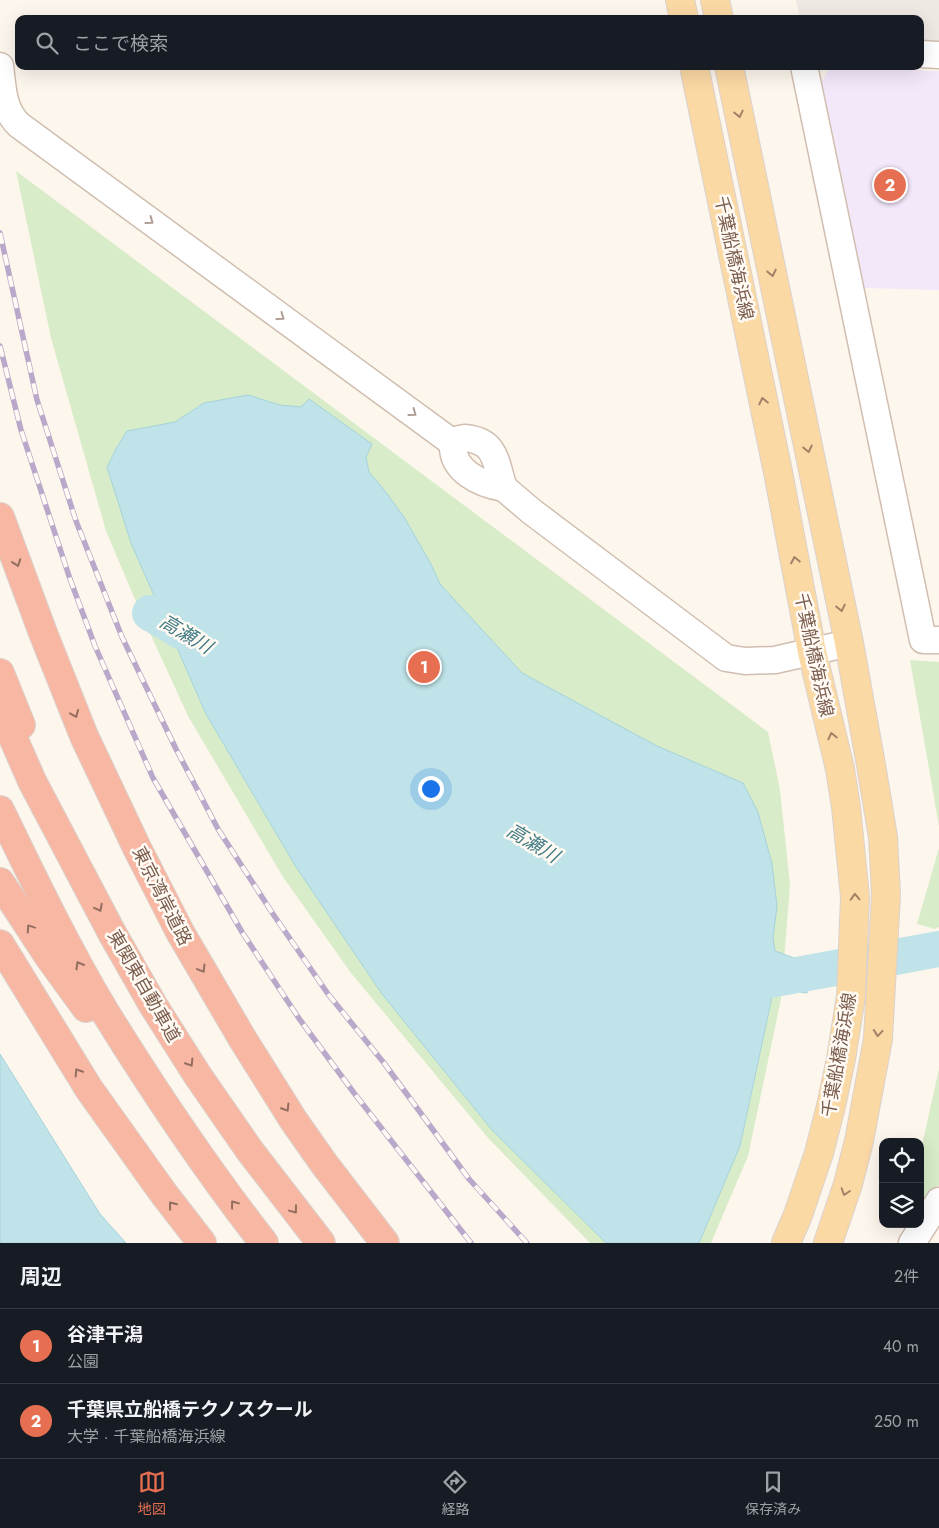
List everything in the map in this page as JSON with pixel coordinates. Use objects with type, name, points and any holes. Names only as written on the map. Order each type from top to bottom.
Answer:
[{"type":"highway","name":"東京湾岸道路","points":[[0,517],[84,736],[137,848],[180,932],[242,1038],[294,1121],[385,1243]]},
{"type":"highway","points":[[0,673],[37,779]]},
{"type":"highway","name":"東関東自動車道","points":[[0,708],[37,779],[76,865],[153,1005],[198,1076],[250,1152],[321,1243]]},
{"type":"highway","points":[[0,810],[33,879],[90,986],[185,1135]]},
{"type":"highway","points":[[0,882],[60,972],[185,1135],[264,1243]]},
{"type":"highway","points":[[0,944],[89,1089],[164,1194],[202,1243]]},
{"type":"main road","points":[[680,0],[683,15]]},
{"type":"main road","points":[[715,0],[718,15]]},
{"type":"main road","name":"千葉船橋海浜線","points":[[695,70],[778,472],[812,652],[840,769],[846,807],[855,897],[851,996],[832,1106],[811,1177],[786,1243]]},
{"type":"main road","name":"千葉船橋海浜線","points":[[730,70],[849,643],[872,765],[882,837],[886,895],[878,1039],[859,1141],[848,1184],[828,1243]]},
{"type":"street","points":[[924,54],[939,55]]},
{"type":"street","points":[[0,66],[7,108],[11,117],[19,125],[453,443],[453,451],[459,466],[476,479],[504,488],[531,511],[726,658],[745,661],[775,660],[849,643]]},
{"type":"street","points":[[805,70],[922,640],[939,640]]},
{"type":"street","points":[[912,1243],[939,1201]]},
{"type":"shaded area","points":[[796,0],[939,0],[939,46],[924,46],[924,15],[799,15]]},
{"type":"shaded area","points":[[829,70],[939,71],[939,290],[863,288],[821,82]]},
{"type":"green space","points":[[16,171],[768,732],[780,790],[790,885],[781,999],[748,1156],[711,1243],[590,1243],[489,1139],[351,973],[283,877],[188,716],[106,531],[51,338]]},
{"type":"green space","points":[[910,660],[939,662],[939,826]]},
{"type":"green space","points":[[939,848],[939,927],[935,929],[917,924]]},
{"type":"green space","points":[[939,1069],[939,1185],[924,1206],[924,1138]]},
{"type":"water","points":[[248,395],[280,405],[301,407],[309,399],[372,444],[366,457],[369,472],[404,517],[431,564],[440,584],[522,673],[657,746],[743,783],[758,812],[772,864],[777,906],[773,938],[775,951],[811,964],[807,993],[790,991],[772,997],[740,1146],[699,1243],[606,1243],[492,1130],[382,994],[296,867],[206,714],[131,543],[107,467],[127,431],[175,422],[204,403]]},
{"type":"water","points":[[0,1054],[100,1214],[126,1243],[0,1243]]},
{"type":"waterway","name":"高瀬川","points":[[150,613],[208,647]]},
{"type":"waterway","name":"高瀬川","points":[[762,980],[939,949]]},
{"type":"railway","points":[[0,233],[37,400],[76,521],[122,637],[176,749],[218,829],[328,994],[384,1063],[469,1179],[527,1243]]},
{"type":"railway","points":[[0,346],[21,430],[70,579],[95,646],[153,778],[242,932],[298,1017],[354,1093],[471,1243]]},
{"type":"place","name":"千葉県立船橋テクノスクール","points":[[890,185]]},
{"type":"place","name":"谷津干潟","points":[[424,667]]}]
